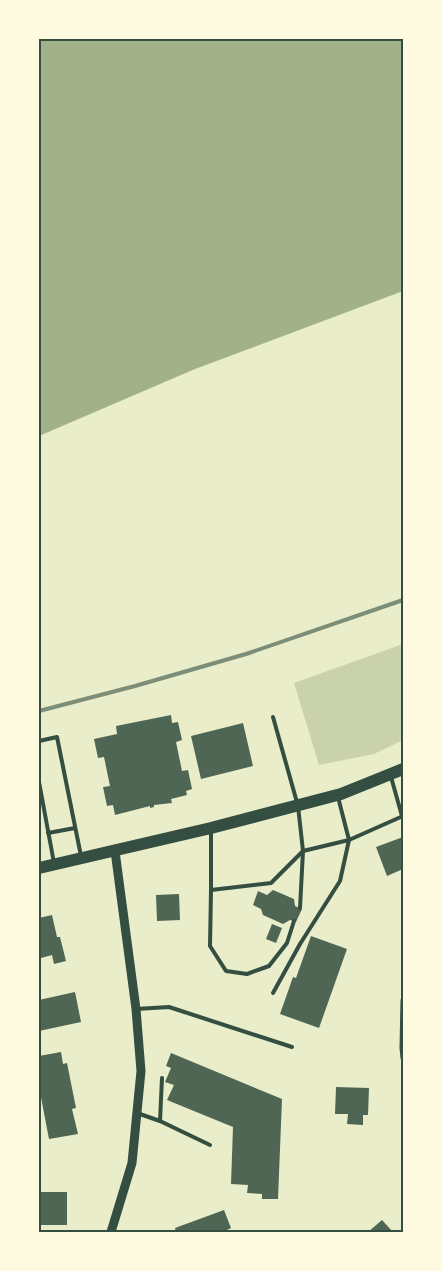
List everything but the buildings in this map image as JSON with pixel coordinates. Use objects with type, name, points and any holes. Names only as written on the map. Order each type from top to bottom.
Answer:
[{"type":"main road","points":[[39,868],[298,806],[338,795],[403,769]]},
{"type":"street","points":[[111,1232],[132,1163],[135,1112],[141,1071],[136,1009],[115,851]]},
{"type":"street","points":[[403,1000],[403,1058]]},
{"type":"lane","points":[[273,717],[298,806],[304,851],[300,908]]},
{"type":"lane","points":[[39,741],[57,737],[81,859]]},
{"type":"lane","points":[[211,890],[271,883],[304,851],[349,840],[403,816],[390,775]]},
{"type":"lane","points":[[39,782],[54,864]]},
{"type":"lane","points":[[274,993],[300,944],[340,881],[349,840],[338,795]]},
{"type":"lane","points":[[48,833],[75,828]]},
{"type":"lane","points":[[211,828],[210,946],[226,970],[247,974],[269,966],[287,943],[294,921]]},
{"type":"lane","points":[[136,1009],[169,1007],[292,1047]]},
{"type":"lane","points":[[160,1121],[162,1078]]},
{"type":"lane","points":[[135,1112],[160,1121],[210,1145]]},
{"type":"shaded area","points":[[39,39],[403,39],[403,291],[195,369],[39,436]]},
{"type":"shaded area","points":[[403,644],[403,740],[374,754],[319,765],[294,683]]},
{"type":"railway","points":[[39,711],[246,654],[403,600]]}]
